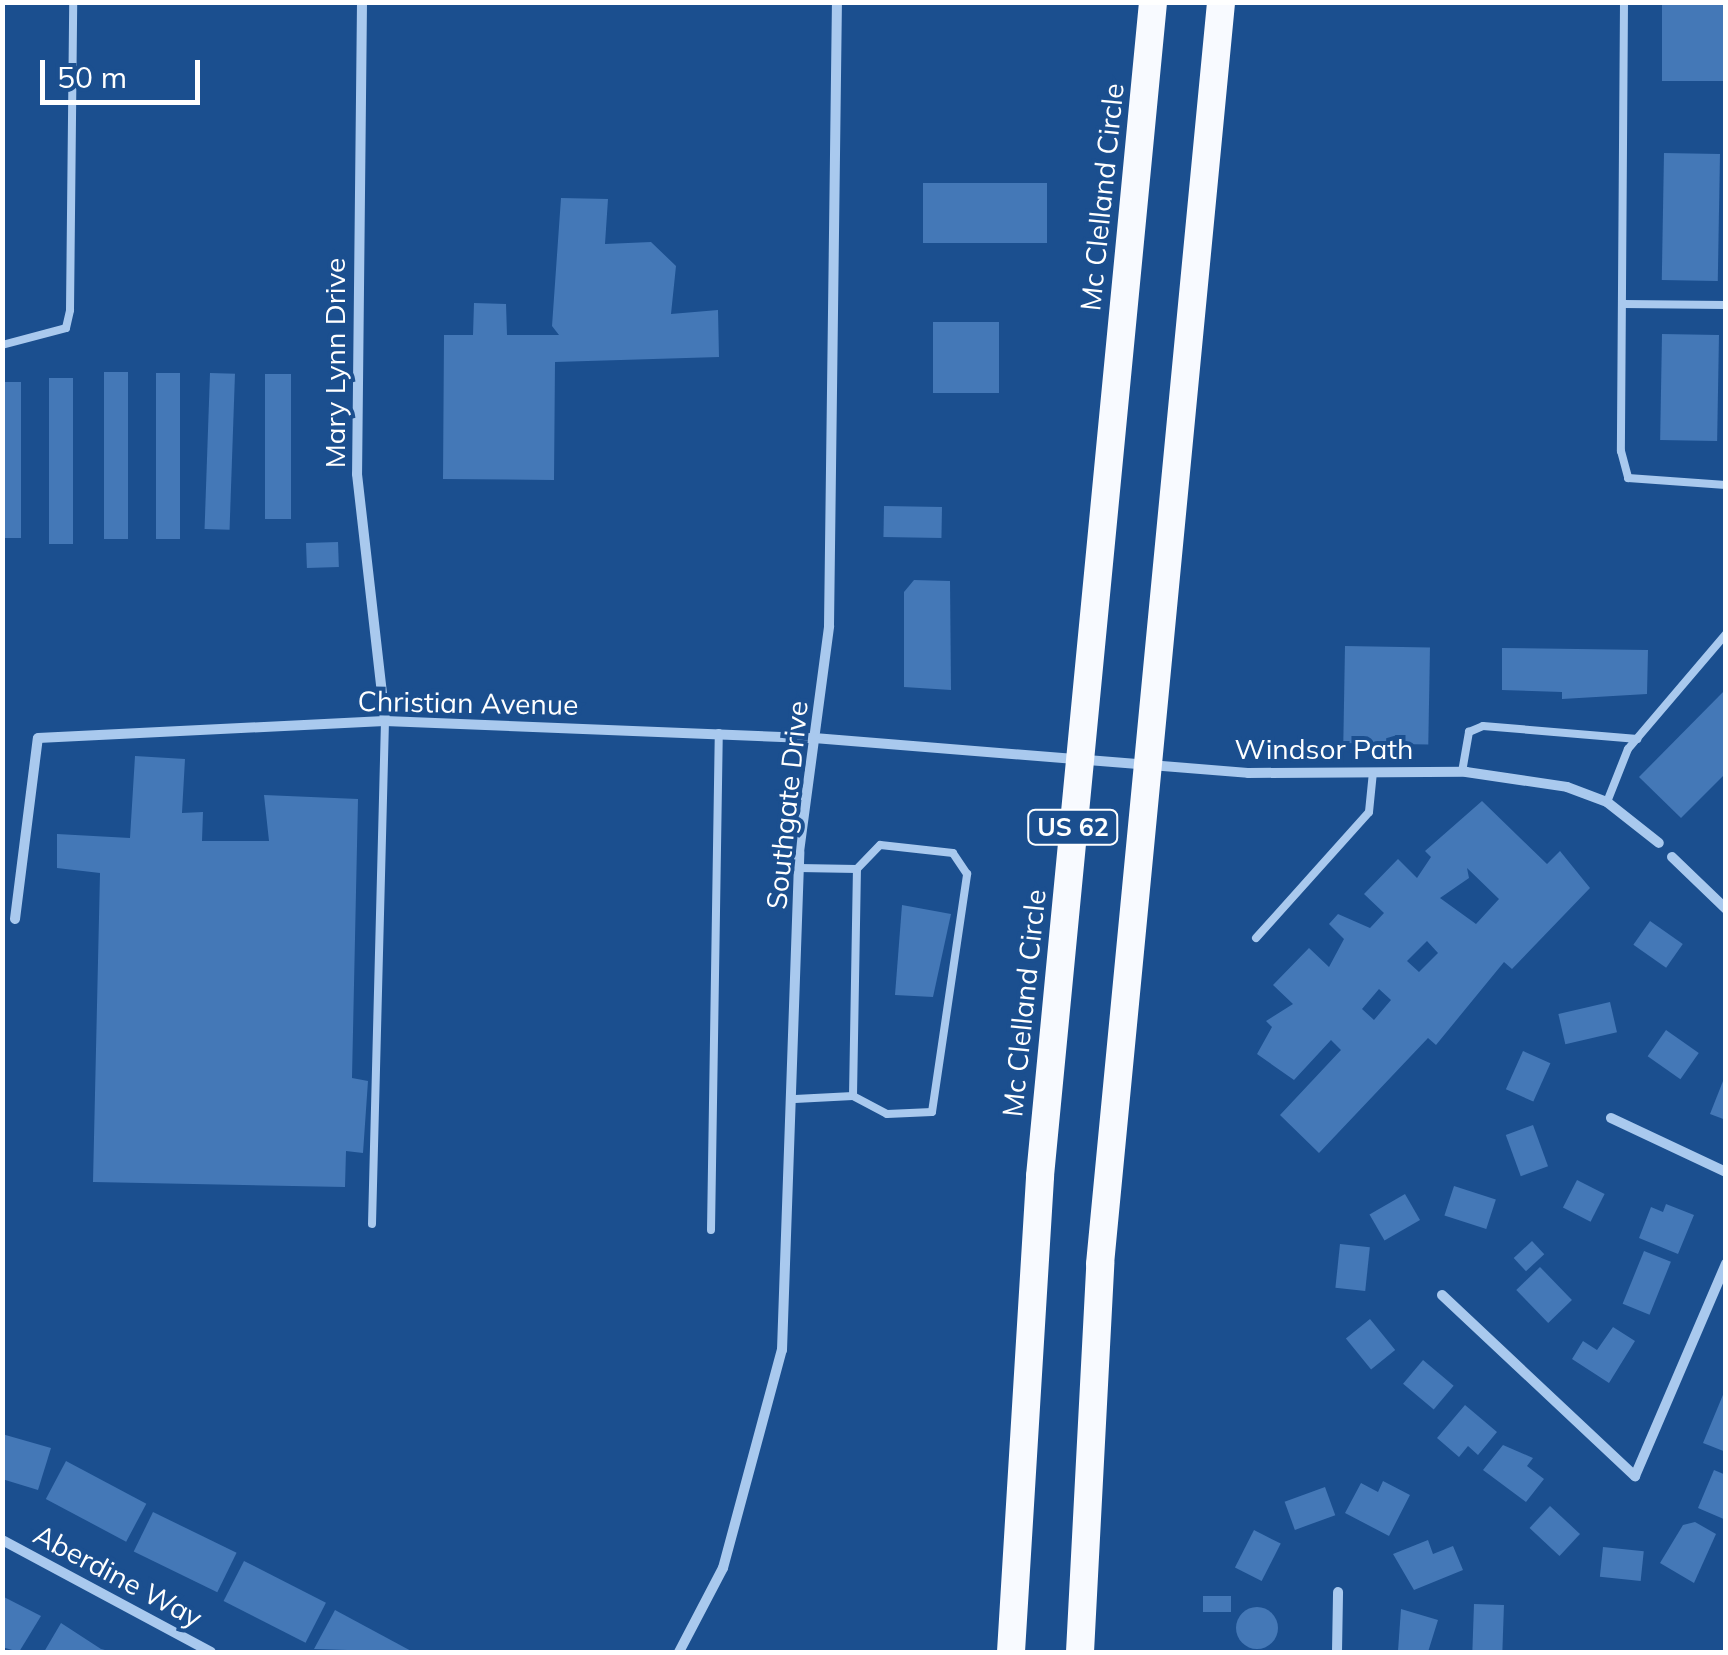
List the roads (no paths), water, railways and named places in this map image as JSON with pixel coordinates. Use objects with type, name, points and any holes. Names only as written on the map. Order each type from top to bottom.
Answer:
[{"type":"highway","name":"Mc Clelland Circle","points":[[1011,1652],[1024,1363],[1154,2]]},
{"type":"highway","name":"US 62","points":[[1080,1652],[1100,1264],[1221,2]]},
{"type":"street","name":"Mary Lynn Drive","points":[[362,2],[357,457],[384,721]]},
{"type":"street","name":"Southgate Drive","points":[[680,1652],[723,1568],[759,1460],[782,1350],[795,1099],[799,868],[830,626],[837,2]]},
{"type":"street","name":"Christian Avenue","points":[[15,920],[38,738],[384,721],[814,738],[1080,761]]},
{"type":"street","name":"Windsor Path","points":[[1080,761],[1147,768],[1462,772],[1567,786],[1607,802],[1659,843]]},
{"type":"street","points":[[1672,857],[1726,909]]},
{"type":"street","points":[[1611,1118],[1726,1172]]},
{"type":"street","points":[[1442,1295],[1635,1476],[1726,1264]]},
{"type":"street","name":"Aberdine Way","points":[[2,1540],[211,1652]]},
{"type":"street","points":[[1337,1652],[1338,1592]]},
{"type":"lane","points":[[2,345],[66,328],[70,310],[72,2]]},
{"type":"lane","points":[[1624,2],[1623,304],[1628,478],[1726,486]]},
{"type":"lane","points":[[1623,304],[1726,305]]},
{"type":"lane","points":[[1607,802],[1637,738],[1726,634]]},
{"type":"lane","points":[[372,1224],[384,721]]},
{"type":"lane","points":[[1462,772],[1470,732],[1483,726],[1637,738]]},
{"type":"lane","points":[[711,1230],[720,733]]},
{"type":"lane","points":[[1256,938],[1368,812],[1373,772]]},
{"type":"lane","points":[[795,1099],[853,1096],[887,1114],[932,1112],[966,874],[953,853],[880,845],[857,870],[853,1096]]},
{"type":"lane","points":[[799,868],[857,870]]}]
